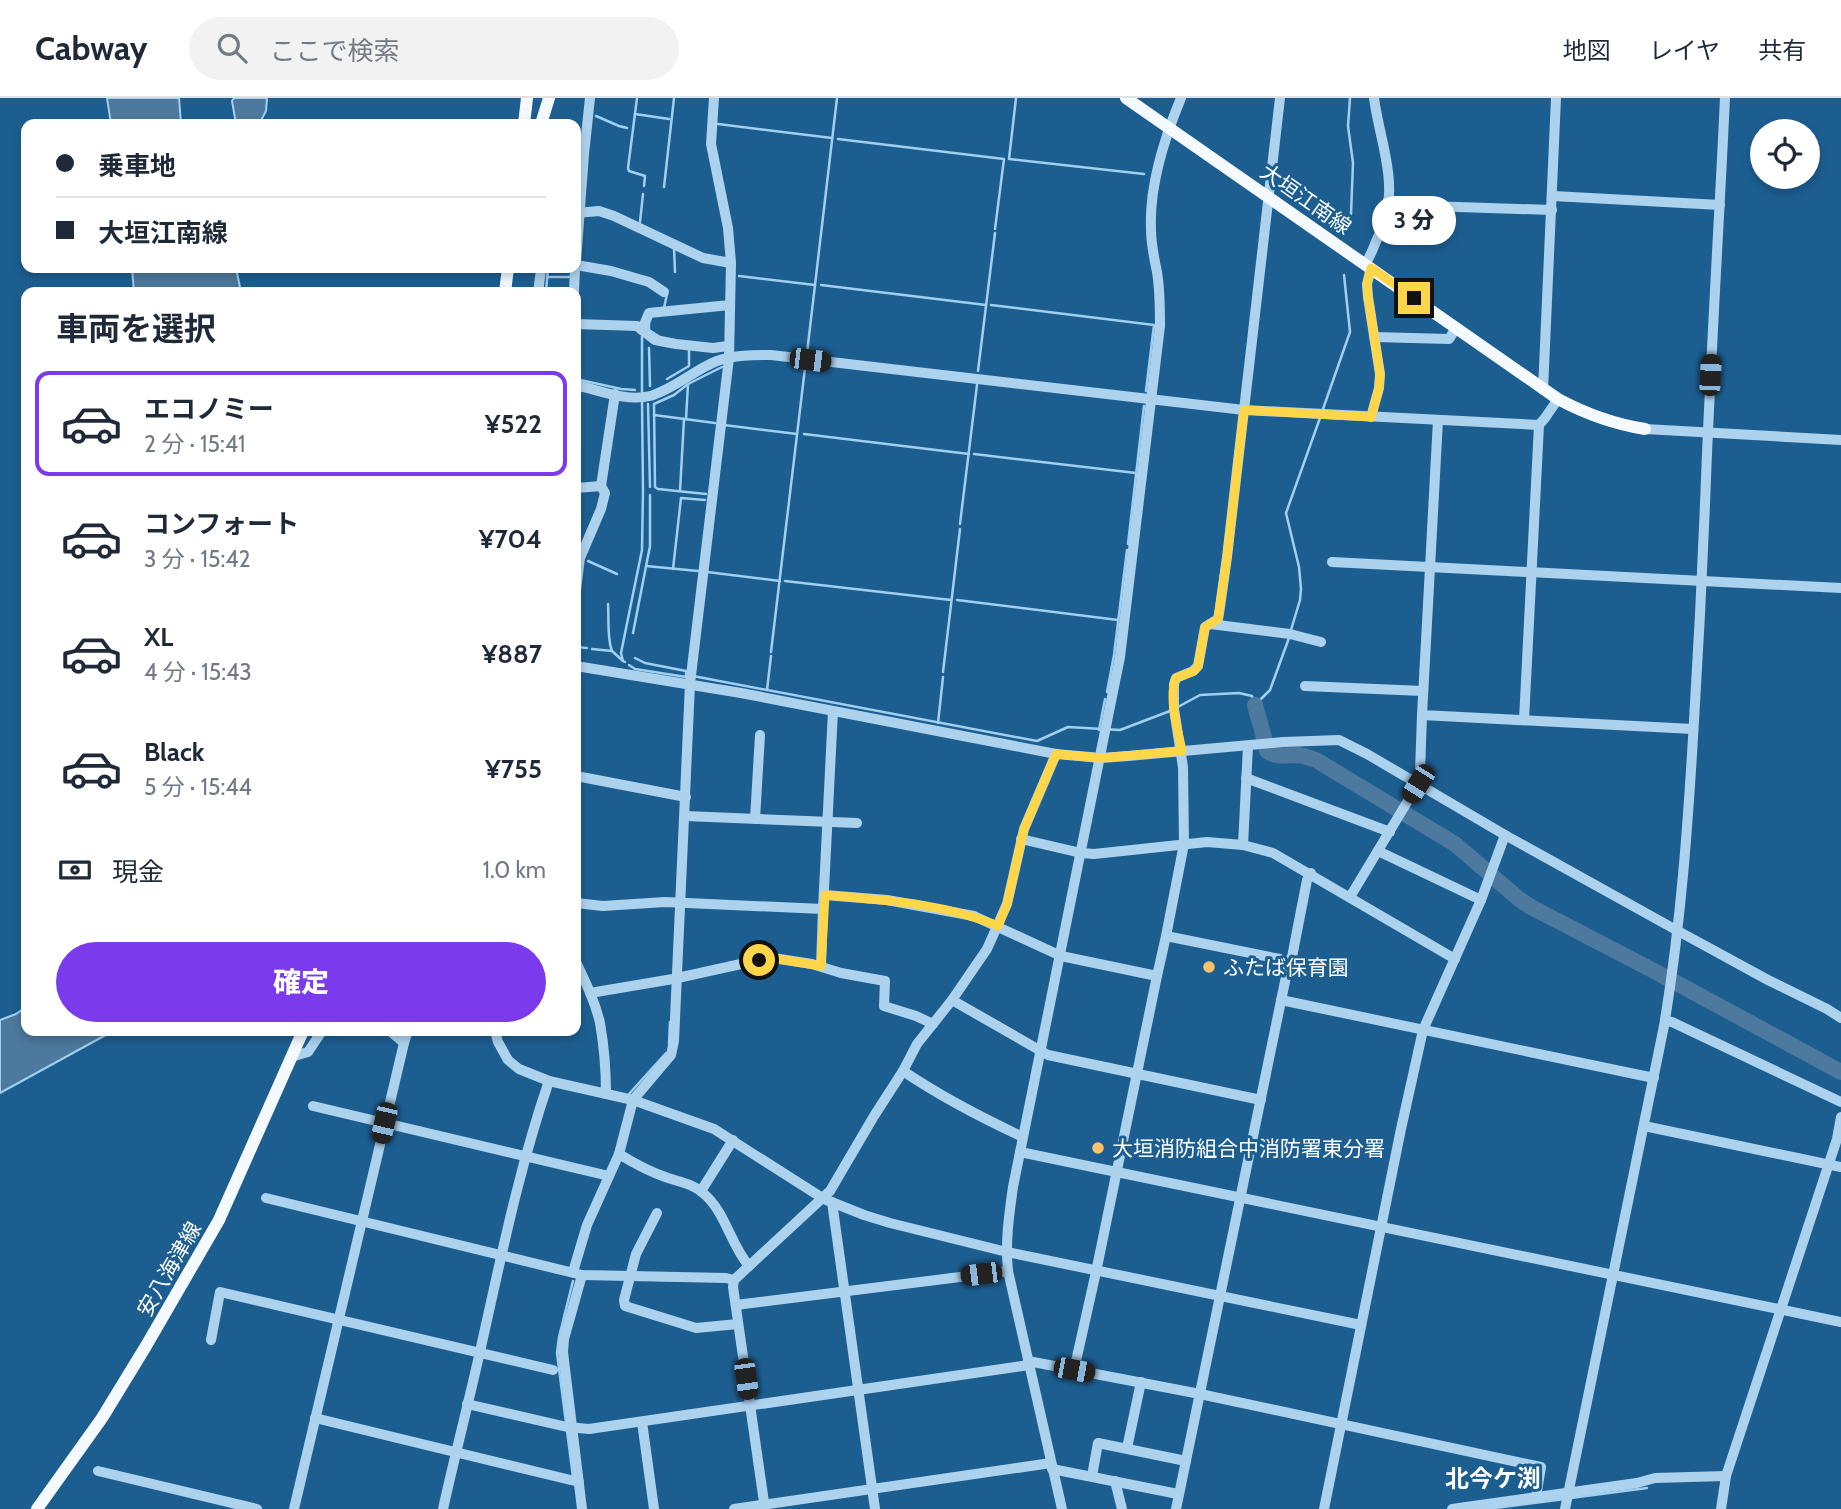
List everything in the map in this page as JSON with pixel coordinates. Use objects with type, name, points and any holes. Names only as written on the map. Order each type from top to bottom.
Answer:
[{"type":"main road","points":[[525,119],[527,98]]},
{"type":"main road","points":[[543,119],[549,98]]},
{"type":"main road","name":"大垣江南線","points":[[1126,98],[1543,390],[1600,419],[1645,429]]},
{"type":"main road","name":"安八海津線","points":[[37,1509],[102,1418],[219,1220],[301,1036]]},
{"type":"street","points":[[581,183],[590,98]]},
{"type":"street","points":[[582,1509],[563,1352],[564,1339],[587,1225],[620,1154],[633,1100],[671,1055],[674,1041],[690,684],[729,358],[731,263],[728,228],[710,144],[714,98]]},
{"type":"street","points":[[1062,1509],[1008,1270],[1011,1198],[1120,657],[1160,326],[1161,301],[1152,250],[1151,214],[1159,162],[1181,98]]},
{"type":"street","points":[[1074,1370],[1097,1272],[1184,844],[1182,751],[1174,709],[1174,684],[1176,678],[1194,671],[1198,666],[1205,627],[1218,619],[1219,614],[1280,98]]},
{"type":"street","points":[[1371,417],[1380,374],[1367,284],[1368,266],[1387,214],[1388,200],[1387,166],[1374,98]]},
{"type":"street","points":[[1543,390],[1556,98]]},
{"type":"street","points":[[1565,1509],[1665,1021],[1678,931],[1689,807],[1702,581],[1725,98]]},
{"type":"street","points":[[1553,196],[1720,205]]},
{"type":"street","points":[[1388,200],[1429,206],[1552,210]]},
{"type":"street","points":[[581,212],[599,211],[614,216],[703,258],[731,263]]},
{"type":"street","points":[[581,266],[649,282],[664,292]]},
{"type":"street","points":[[642,330],[649,313],[730,305]]},
{"type":"street","points":[[581,324],[637,326],[655,340],[713,348],[728,346]]},
{"type":"street","points":[[1374,337],[1449,339],[1456,328]]},
{"type":"street","points":[[581,386],[633,398],[650,396],[717,361],[771,355],[1244,410],[1539,425]]},
{"type":"street","points":[[581,551],[601,509],[605,493],[601,486],[615,394]]},
{"type":"street","points":[[1524,720],[1539,425],[1558,399]]},
{"type":"street","points":[[1350,897],[1418,784],[1437,420]]},
{"type":"street","points":[[1645,429],[1841,440]]},
{"type":"street","points":[[581,488],[601,486]]},
{"type":"street","points":[[1332,562],[1841,588]]},
{"type":"street","points":[[1209,624],[1290,634],[1321,642]]},
{"type":"street","points":[[581,667],[833,710],[1056,754],[1101,758],[1339,740],[1678,931],[1841,1018]]},
{"type":"street","points":[[1305,686],[1423,691]]},
{"type":"street","points":[[821,966],[833,710]]},
{"type":"street","points":[[1422,715],[1693,729]]},
{"type":"street","points":[[755,819],[760,734]]},
{"type":"street","points":[[1244,845],[1248,746]]},
{"type":"street","points":[[875,1509],[828,1200],[916,1044],[952,1000],[987,949],[1007,904],[1024,829],[1056,754]]},
{"type":"street","points":[[581,777],[686,797]]},
{"type":"street","points":[[1246,778],[1390,832]]},
{"type":"street","points":[[685,816],[857,823]]},
{"type":"street","points":[[1324,1509],[1423,1030],[1481,901],[1505,835]]},
{"type":"street","points":[[1021,839],[1094,854],[1207,842],[1244,845],[1273,853],[1311,873],[1455,958]]},
{"type":"street","points":[[1378,850],[1481,901]]},
{"type":"street","points":[[1176,1509],[1287,963],[1292,957],[1307,880],[1311,873]]},
{"type":"street","points":[[825,895],[908,903],[974,916],[1061,956],[1157,976]]},
{"type":"street","points":[[581,904],[603,906],[681,902],[823,909]]},
{"type":"street","points":[[1166,936],[1280,959],[1287,963]]},
{"type":"street","points":[[590,993],[773,958],[886,981],[884,1006],[933,1024]]},
{"type":"street","points":[[581,972],[600,1021],[606,1094]]},
{"type":"street","points":[[952,1000],[1048,1055],[1261,1100]]},
{"type":"street","points":[[1281,1000],[1654,1077]]},
{"type":"street","points":[[1665,1021],[1841,1102]]},
{"type":"street","points":[[291,1057],[308,1052],[319,1036]]},
{"type":"street","points":[[396,1036],[404,1043]]},
{"type":"street","points":[[294,1509],[406,1036]]},
{"type":"street","points":[[496,1036],[508,1060],[519,1069],[548,1082],[633,1100],[714,1129],[828,1200],[864,1215],[1097,1272],[1360,1325]]},
{"type":"street","points":[[903,1071],[966,1110],[1023,1137]]},
{"type":"street","points":[[443,1509],[526,1156],[548,1082]]},
{"type":"street","points":[[313,1106],[609,1176]]},
{"type":"street","points":[[1721,1509],[1726,1476],[1837,1139],[1841,1117]]},
{"type":"street","points":[[1644,1126],[1841,1167]]},
{"type":"street","points":[[701,1191],[733,1140]]},
{"type":"street","points":[[1020,1152],[1841,1322]]},
{"type":"street","points":[[620,1154],[642,1168],[701,1191],[721,1214],[749,1266]]},
{"type":"street","points":[[266,1198],[577,1273],[734,1280]]},
{"type":"street","points":[[764,1507],[734,1280],[828,1200]]},
{"type":"street","points":[[657,1213],[636,1254],[629,1276],[625,1306],[696,1328],[738,1324]]},
{"type":"street","points":[[736,1305],[1008,1270]]},
{"type":"street","points":[[211,1340],[220,1292],[553,1370]]},
{"type":"street","points":[[467,1404],[572,1428],[589,1429],[750,1407],[1028,1363],[1141,1382],[1541,1467],[1536,1497]]},
{"type":"street","points":[[1127,1448],[1141,1382]]},
{"type":"street","points":[[315,1418],[579,1482]]},
{"type":"street","points":[[642,1422],[654,1509]]},
{"type":"street","points":[[1092,1476],[1098,1443],[1185,1461]]},
{"type":"street","points":[[734,1509],[1052,1466],[1178,1494]]},
{"type":"street","points":[[98,1471],[257,1509]]},
{"type":"street","points":[[1452,1509],[1637,1483],[1655,1478],[1726,1476]]},
{"type":"street","points":[[1115,1481],[1122,1509]]},
{"type":"water","points":[[107,98],[179,98],[181,119],[110,119]]},
{"type":"water","points":[[234,98],[267,98],[266,111],[262,119],[235,119],[232,101]]},
{"type":"water","points":[[132,273],[237,273],[240,287],[134,287]]},
{"type":"water","points":[[21,1010],[21,1036],[104,1036],[0,1093],[0,1020]]},
{"type":"waterway","points":[[637,98],[628,168],[629,171],[645,176],[644,186]]},
{"type":"waterway","points":[[664,187],[674,98]]},
{"type":"waterway","points":[[807,353],[837,98]]},
{"type":"waterway","points":[[1016,98],[1009,159],[1144,174]]},
{"type":"waterway","points":[[1350,98],[1348,126],[1353,163],[1351,214]]},
{"type":"waterway","points":[[635,114],[669,119]]},
{"type":"waterway","points":[[596,116],[627,128]]},
{"type":"waterway","points":[[718,124],[832,138]]},
{"type":"waterway","points":[[838,139],[1004,159],[995,229]]},
{"type":"waterway","points":[[640,222],[643,194]]},
{"type":"waterway","points":[[978,371],[995,233]]},
{"type":"waterway","points":[[674,248],[675,272]]},
{"type":"waterway","points":[[546,287],[548,273]]},
{"type":"waterway","points":[[1323,409],[1350,332],[1344,275]]},
{"type":"waterway","points":[[739,276],[815,285]]},
{"type":"waterway","points":[[547,277],[570,277]]},
{"type":"waterway","points":[[821,285],[986,305]]},
{"type":"waterway","points":[[664,308],[667,294]]},
{"type":"waterway","points":[[991,305],[1154,325],[1146,391]]},
{"type":"waterway","points":[[649,322],[649,330],[660,337]]},
{"type":"waterway","points":[[642,336],[642,393]]},
{"type":"waterway","points":[[649,348],[650,386]]},
{"type":"waterway","points":[[667,379],[689,366],[689,349],[692,349]]},
{"type":"waterway","points":[[706,494],[655,487],[654,404],[722,367]]},
{"type":"waterway","points":[[771,652],[805,368]]},
{"type":"waterway","points":[[581,380],[635,390]]},
{"type":"waterway","points":[[686,419],[688,384]]},
{"type":"waterway","points":[[960,524],[977,385]]},
{"type":"waterway","points":[[625,662],[621,653],[642,550],[642,400]]},
{"type":"waterway","points":[[648,404],[650,487]]},
{"type":"waterway","points":[[1128,544],[1144,406]]},
{"type":"waterway","points":[[654,415],[715,423]]},
{"type":"waterway","points":[[1291,630],[1301,589],[1299,567],[1286,513],[1320,418]]},
{"type":"waterway","points":[[680,491],[684,419]]},
{"type":"waterway","points":[[724,425],[797,434]]},
{"type":"waterway","points":[[804,434],[969,454]]},
{"type":"waterway","points":[[974,454],[1136,473]]},
{"type":"waterway","points":[[633,633],[650,546],[650,495]]},
{"type":"waterway","points":[[673,569],[681,498],[705,500]]},
{"type":"waterway","points":[[943,672],[960,529]]},
{"type":"waterway","points":[[1107,692],[1127,550]]},
{"type":"waterway","points":[[588,561],[617,574]]},
{"type":"waterway","points":[[646,566],[698,571]]},
{"type":"waterway","points":[[707,572],[780,581]]},
{"type":"waterway","points":[[785,581],[951,600]]},
{"type":"waterway","points":[[957,600],[1118,620]]},
{"type":"waterway","points":[[608,604],[612,651]]},
{"type":"waterway","points":[[1176,708],[1200,695],[1239,693],[1252,696],[1255,705],[1270,690],[1289,638]]},
{"type":"waterway","points":[[581,647],[587,648]]},
{"type":"waterway","points":[[592,649],[612,651],[623,661]]},
{"type":"waterway","points":[[767,690],[771,656]]},
{"type":"waterway","points":[[635,658],[645,663],[686,671],[686,677]]},
{"type":"waterway","points":[[629,665],[635,669],[686,677]]},
{"type":"waterway","points":[[693,676],[1037,741],[1068,727],[1120,730],[1170,711]]},
{"type":"waterway","points":[[938,723],[943,677]]},
{"type":"waterway","points":[[1099,730],[1105,699]]},
{"type":"waterway","points":[[1255,705],[1265,741]]},
{"type":"waterway","points":[[1267,751],[1316,760],[1455,844],[1531,907],[1841,1072]]},
{"type":"waterway","points":[[669,1044],[670,1022]]},
{"type":"waterway","points":[[629,1094],[666,1053]]},
{"type":"waterway","points":[[573,1281],[557,1353],[573,1477]]},
{"type":"waterway","points":[[1571,1498],[1647,1488]]},
{"type":"waterway","points":[[1488,1509],[1565,1499]]},
{"type":"place","name":"ふたば保育園","points":[[1209,967]]},
{"type":"place","name":"大垣消防組合中消防署東分署","points":[[1098,1148]]},
{"type":"district","name":"北今ケ渕","points":[[1493,1478]]},
{"type":"route","points":[[759,960],[773,958],[821,966],[825,895],[908,903],[974,916],[998,926],[1007,904],[1024,829],[1056,754],[1101,758],[1182,751],[1174,709],[1174,684],[1176,678],[1194,671],[1198,666],[1205,627],[1218,619],[1244,410],[1371,417],[1376,404],[1380,374],[1368,297],[1367,284],[1371,268],[1414,298]]}]
